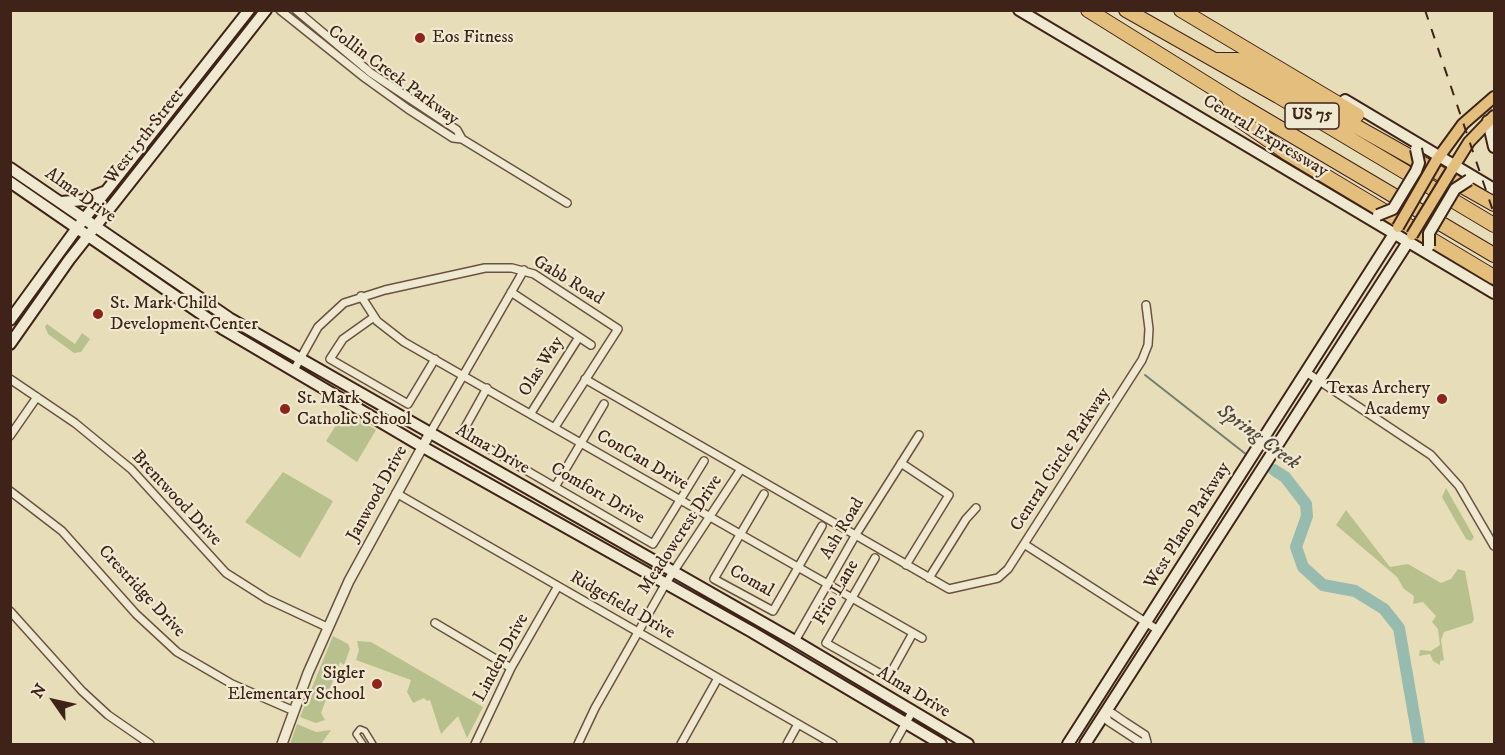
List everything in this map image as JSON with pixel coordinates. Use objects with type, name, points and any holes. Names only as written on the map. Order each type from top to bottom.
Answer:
[{"type":"highway","name":"Central Expressway","points":[[1088,10],[1228,98],[1494,255]]},
{"type":"highway","name":"US 75","points":[[1126,10],[1494,225]]},
{"type":"highway","points":[[1181,10],[1373,125],[1381,139]]},
{"type":"highway","points":[[1214,60],[1238,60],[1494,204]]},
{"type":"highway","points":[[1228,98],[1241,121],[1275,145],[1494,277]]},
{"type":"main road","name":"West 15th Street","points":[[10,320],[84,218],[249,10]]},
{"type":"main road","name":"West 15th Street","points":[[10,344],[88,236],[266,10]]},
{"type":"main road","name":"Central Expressway","points":[[1019,10],[1363,215],[1396,230],[1441,262],[1494,293]]},
{"type":"main road","points":[[1192,10],[1407,136],[1453,168],[1494,189]]},
{"type":"main road","points":[[189,88],[200,95]]},
{"type":"main road","points":[[1396,230],[1438,159],[1463,124],[1494,97]]},
{"type":"main road","points":[[1491,119],[1494,147]]},
{"type":"main road","points":[[1410,239],[1469,142],[1491,119]]},
{"type":"main road","points":[[1363,215],[1378,215],[1393,209],[1416,171],[1419,163],[1416,149],[1407,136]]},
{"type":"main road","points":[[136,154],[146,162]]},
{"type":"main road","name":"Alma Drive","points":[[10,168],[174,282],[300,359],[795,641],[968,744]]},
{"type":"main road","points":[[1441,262],[1429,246],[1428,233],[1455,189],[1473,179]]},
{"type":"main road","name":"Alma Drive","points":[[10,182],[167,292],[294,370],[423,447],[666,583],[941,744]]},
{"type":"main road","points":[[60,201],[84,200],[107,190]]},
{"type":"main road","name":"West Plano Parkway","points":[[1068,744],[1396,230]]},
{"type":"main road","name":"West Plano Parkway","points":[[1085,744],[1410,239]]},
{"type":"main road","points":[[167,292],[174,282]]},
{"type":"main road","points":[[1231,490],[1243,497]]},
{"type":"street","name":"Collin Creek Parkway","points":[[280,10],[382,91],[453,138],[462,139],[567,203]]},
{"type":"street","name":"Collin Creek Parkway","points":[[296,10],[371,73],[457,130],[462,139]]},
{"type":"street","name":"Gabb Road","points":[[361,296],[494,266],[524,270],[534,274],[618,329],[585,380]]},
{"type":"street","name":"Janwood Drive","points":[[282,744],[327,627],[396,494],[524,270]]},
{"type":"street","points":[[511,292],[591,345]]},
{"type":"street","points":[[294,370],[309,340],[325,320],[344,303],[361,296]]},
{"type":"street","name":"ConCan Drive","points":[[361,296],[374,317],[404,342],[921,638]]},
{"type":"street","name":"Central Circle Parkway","points":[[929,578],[949,589],[998,578],[1008,569],[1142,360],[1148,345],[1146,304]]},
{"type":"street","points":[[374,317],[343,339],[330,358],[408,404],[435,359]]},
{"type":"street","name":"Olas Way","points":[[531,413],[579,338]]},
{"type":"street","points":[[1306,372],[1408,437],[1437,460],[1459,486],[1494,546]]},
{"type":"street","name":"Brentwood Drive","points":[[10,379],[104,445],[131,469],[226,573],[267,599],[327,627]]},
{"type":"street","points":[[555,427],[585,380],[929,578],[966,519],[976,508]]},
{"type":"street","name":"Comfort Drive","points":[[487,388],[462,434],[653,544],[680,500]]},
{"type":"street","points":[[10,436],[38,397]]},
{"type":"street","points":[[555,487],[604,404]]},
{"type":"street","name":"Ash Road","points":[[795,641],[855,536],[919,435]]},
{"type":"street","points":[[680,500],[704,462]]},
{"type":"street","points":[[901,463],[948,495],[906,565]]},
{"type":"street","name":"Meadowcrest Drive","points":[[578,744],[595,708],[666,583],[741,469]]},
{"type":"street","name":"Crestridge Drive","points":[[10,491],[62,531],[136,614],[177,652],[232,684],[294,711]]},
{"type":"street","name":"Ridgefield Drive","points":[[396,494],[833,744]]},
{"type":"street","points":[[739,534],[764,494]]},
{"type":"street","points":[[799,568],[822,526]]},
{"type":"street","name":"Comal","points":[[739,534],[714,579],[773,611],[799,568]]},
{"type":"street","points":[[1024,544],[1158,630]]},
{"type":"street","name":"Frio Lane","points":[[875,558],[826,644],[888,678],[913,633]]},
{"type":"street","name":"Linden Drive","points":[[475,744],[511,668],[558,586]]},
{"type":"street","points":[[10,612],[82,691],[108,715],[150,744]]},
{"type":"street","points":[[435,622],[511,668]]},
{"type":"street","points":[[681,744],[718,678]]},
{"type":"street","points":[[1093,705],[1104,713],[1112,713],[1145,735],[1149,743]]},
{"type":"street","points":[[894,744],[912,712]]},
{"type":"street","points":[[787,744],[798,724]]},
{"type":"street","points":[[363,744],[356,734],[360,729],[365,731],[373,744]]},
{"type":"green space","points":[[47,324],[75,344],[82,333],[90,339],[81,352],[74,353],[48,334],[45,327]]},
{"type":"green space","points":[[345,411],[376,430],[357,462],[326,441]]},
{"type":"green space","points":[[283,472],[333,501],[300,558],[245,522]]},
{"type":"green space","points":[[1446,488],[1474,537],[1471,541],[1466,539],[1442,497]]},
{"type":"green space","points":[[1346,510],[1390,567],[1408,564],[1441,583],[1451,579],[1458,569],[1465,571],[1474,619],[1472,623],[1444,632],[1441,640],[1444,660],[1440,661],[1440,665],[1433,661],[1430,654],[1419,656],[1420,650],[1431,651],[1440,645],[1438,629],[1432,622],[1436,616],[1423,602],[1413,604],[1414,596],[1404,589],[1397,577],[1336,525]]},
{"type":"green space","points":[[333,636],[348,644],[350,649],[344,665],[340,662],[321,713],[325,720],[316,723],[300,717]]},
{"type":"green space","points":[[357,641],[371,642],[483,707],[467,738],[458,716],[441,734],[430,700],[427,701],[424,698],[413,703],[407,692],[411,680],[356,660],[359,650]]},
{"type":"green space","points":[[297,724],[316,732],[331,730],[321,744],[290,744]]},
{"type":"waterway","name":"Spring Creek","points":[[1145,375],[1247,455]]},
{"type":"waterway","name":"Spring Creek","points":[[1268,466],[1274,470]]},
{"type":"waterway","name":"Spring Creek","points":[[1274,470],[1285,477],[1306,504],[1307,516],[1296,547],[1303,567],[1323,585],[1355,591],[1384,609],[1399,628],[1419,744]]},
{"type":"railway","points":[[1425,10],[1494,214]]},
{"type":"place","name":"Eos Fitness","points":[[420,38]]},
{"type":"place","name":"St. Mark Child Development Center","points":[[98,314]]},
{"type":"place","name":"Texas Archery Academy","points":[[1442,399]]},
{"type":"place","name":"St. Mark Catholic School","points":[[285,409]]},
{"type":"place","name":"Sigler Elementary School","points":[[377,684]]}]
